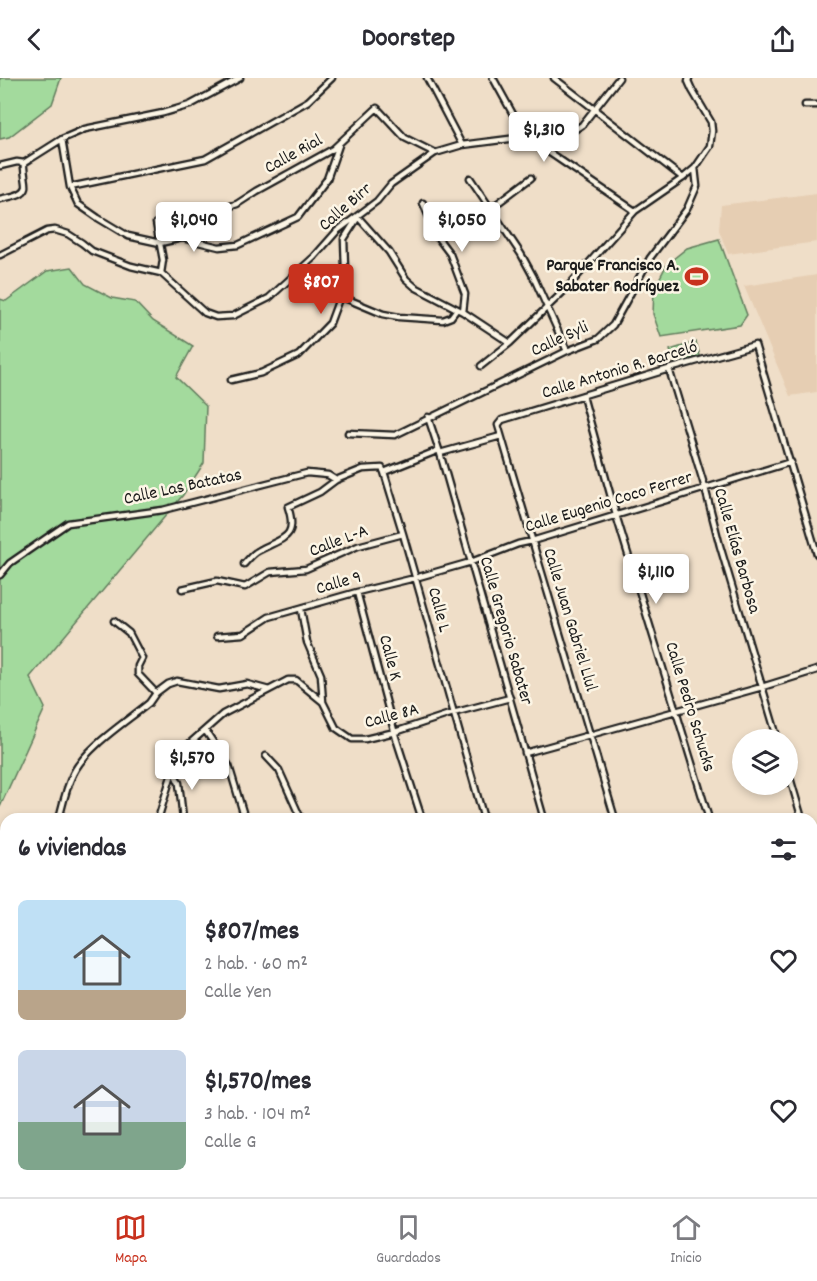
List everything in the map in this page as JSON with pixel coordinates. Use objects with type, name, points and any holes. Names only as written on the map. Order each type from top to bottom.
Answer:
[{"type":"street","points":[[0,166],[16,162],[24,163],[62,139],[85,129],[190,105],[240,78]]},
{"type":"street","points":[[70,187],[205,159],[299,107],[332,78]]},
{"type":"street","points":[[427,78],[462,144]]},
{"type":"street","points":[[493,78],[525,136],[635,211]]},
{"type":"street","points":[[554,78],[683,178]]},
{"type":"street","name":"Calle Birr","points":[[0,255],[47,231],[55,230],[68,234],[92,252],[131,266],[161,273],[206,313],[216,317],[233,316],[268,298],[314,257],[337,231],[377,201],[391,184],[435,153],[462,144],[573,131],[582,125],[619,78]]},
{"type":"street","points":[[482,366],[510,343],[565,290],[635,211],[695,168],[710,146],[712,131],[711,122],[692,90],[689,78]]},
{"type":"street","points":[[805,105],[817,105]]},
{"type":"street","name":"Calle Rial","points":[[161,273],[163,260],[156,223],[237,204],[339,145],[377,108],[405,138],[435,153]]},
{"type":"street","points":[[62,139],[70,187],[78,204],[98,218],[128,236],[160,243],[182,238],[219,247],[237,245],[298,217],[327,179],[339,145]]},
{"type":"street","points":[[0,199],[24,191],[26,187],[24,163]]},
{"type":"street","name":"Calle Syli","points":[[348,433],[395,435],[567,351],[598,339],[613,326],[650,258],[687,209],[697,186],[695,168]]},
{"type":"street","points":[[470,178],[521,254],[567,351]]},
{"type":"street","points":[[490,209],[531,178]]},
{"type":"street","points":[[423,202],[438,238],[450,254],[465,294],[463,312]]},
{"type":"street","points":[[231,380],[261,373],[298,355],[330,323],[340,296],[345,268],[344,239],[358,217],[389,252],[406,279],[415,287],[463,312],[510,343]]},
{"type":"street","points":[[340,296],[383,314],[399,318],[443,320],[457,309]]},
{"type":"street","name":"Calle Antonio R. Barceló","points":[[499,428],[498,425],[502,420],[755,345],[791,462]]},
{"type":"street","name":"Calle Elías Barbosa","points":[[669,369],[775,729]]},
{"type":"street","name":"Calle Pedro Schucks","points":[[583,396],[616,515],[707,813]]},
{"type":"street","name":"Calle Gregorio Sabater","points":[[428,417],[440,452],[541,813]]},
{"type":"street","name":"Calle Juan Gabriel Llul","points":[[499,428],[613,813]]},
{"type":"street","points":[[244,564],[255,552],[284,538],[291,529],[293,520],[288,507],[320,492],[336,480],[363,469],[382,468],[384,472],[440,452],[501,436]]},
{"type":"street","points":[[791,462],[817,554]]},
{"type":"street","name":"Calle Eugenio Coco Ferrer","points":[[471,562],[518,544],[791,462]]},
{"type":"street","name":"Calle L","points":[[384,472],[483,813]]},
{"type":"street","name":"Calle Las Batatas","points":[[0,576],[10,563],[68,523],[163,510],[307,473],[328,475],[336,480]]},
{"type":"street","name":"Calle L-A","points":[[182,589],[216,581],[245,587],[270,572],[306,569],[358,546],[403,534]]},
{"type":"street","name":"Calle 9","points":[[217,636],[243,634],[269,618],[471,562]]},
{"type":"street","name":"Calle K","points":[[357,592],[395,732],[420,813]]},
{"type":"street","name":"Calle 8A","points":[[301,609],[307,642],[321,675],[323,702],[336,728],[352,739],[365,739],[395,732],[510,698]]},
{"type":"street","points":[[114,621],[129,633],[142,658],[138,666],[138,674],[156,693]]},
{"type":"street","points":[[525,753],[817,670]]},
{"type":"street","points":[[160,813],[181,751],[223,714],[288,680],[296,680],[323,702]]},
{"type":"street","points":[[60,813],[74,772],[91,750],[149,703],[156,693],[168,684],[177,681],[219,689],[247,684],[269,690]]},
{"type":"street","points":[[204,730],[229,766],[243,813]]},
{"type":"street","points":[[266,756],[279,770],[298,813]]},
{"type":"street","points":[[173,770],[179,783],[182,813]]},
{"type":"street","points":[[795,795],[800,813]]},
{"type":"shaded area","points":[[817,193],[817,242],[728,254],[719,230],[721,205]]},
{"type":"shaded area","points":[[817,275],[817,392],[790,396],[744,286]]},
{"type":"green space","points":[[0,78],[61,78],[52,104],[9,137],[0,139]]},
{"type":"green space","name":"Parque Francisco A. Sabater Rodríguez","points":[[719,239],[747,315],[740,325],[661,337],[653,314],[654,289],[667,264],[687,248]]},
{"type":"green space","points":[[72,267],[85,284],[112,298],[135,302],[153,321],[193,346],[176,377],[206,406],[204,463],[183,495],[30,677],[45,708],[0,807],[0,299],[6,301],[47,271]]},
{"type":"green space","points":[[696,342],[700,356],[675,364],[670,350]]},
{"type":"place","name":"Parque Francisco A. Sabater Rodríguez","points":[[697,276]]}]
